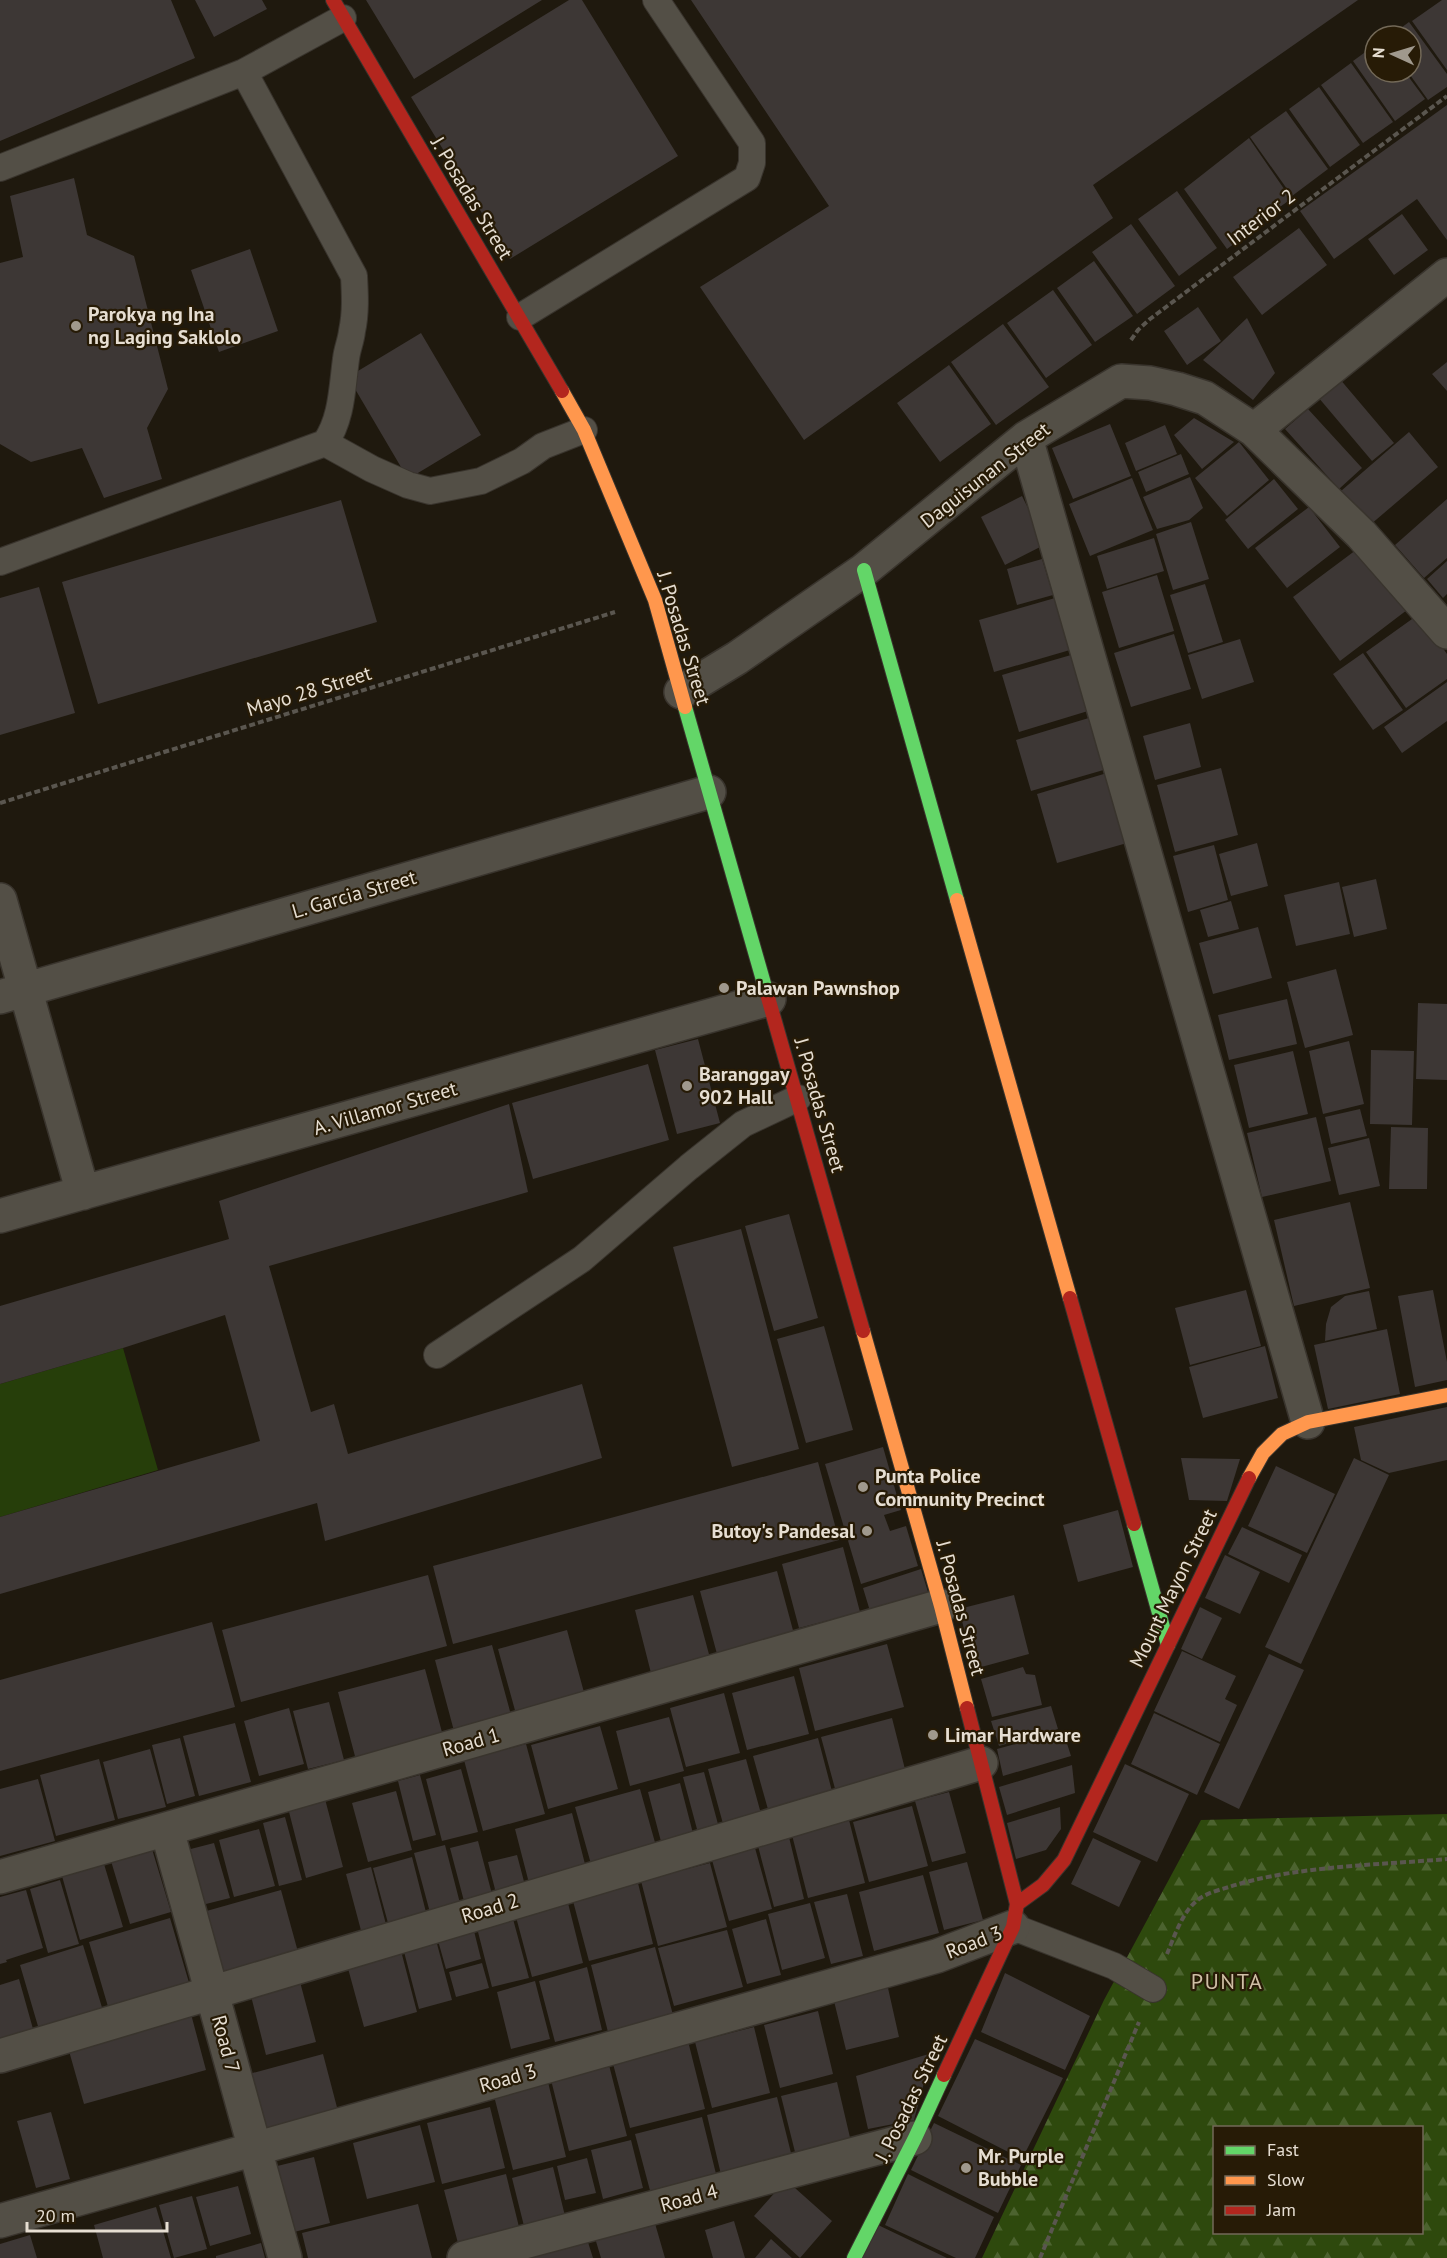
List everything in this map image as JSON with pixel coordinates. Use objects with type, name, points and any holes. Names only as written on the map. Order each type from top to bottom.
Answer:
[{"type":"street","name":"J. Posadas Street","points":[[338,9],[584,430],[655,600],[941,1606],[981,1762],[1015,1916],[915,2138],[854,2258]]},
{"type":"street","points":[[1254,430],[1447,275]]},
{"type":"street","points":[[1121,381],[1150,383],[1205,398],[1254,430],[1361,534],[1447,632]]},
{"type":"street","name":"Daguisunan Street","points":[[681,692],[737,658],[864,570],[1026,438],[1121,381]]},
{"type":"street","points":[[1026,438],[1308,1422]]},
{"type":"street","points":[[864,570],[1168,1645]]},
{"type":"street","name":"L. Garcia Street","points":[[13,994],[709,792]]},
{"type":"street","points":[[0,900],[13,994],[83,1193]]},
{"type":"street","name":"A. Villamor Street","points":[[0,1216],[769,999]]},
{"type":"street","name":"Mount Mayon Street","points":[[1015,1916],[1064,1860],[1247,1481],[1263,1453],[1282,1434],[1308,1422],[1447,1395]]},
{"type":"street","name":"Road 1","points":[[0,1877],[941,1606]]},
{"type":"street","name":"Road 2","points":[[0,2056],[981,1762]]},
{"type":"street","name":"Road 7","points":[[167,1830],[285,2258]]},
{"type":"street","name":"Road 3","points":[[0,2221],[937,1956],[1015,1916]]},
{"type":"street","name":"Road 4","points":[[464,2258],[915,2138]]},
{"type":"lane","points":[[520,317],[747,178],[752,163],[752,143],[656,0]]},
{"type":"lane","points":[[0,168],[244,72],[338,9]]},
{"type":"lane","points":[[0,562],[325,443],[334,431],[339,413],[356,300],[354,276],[244,72]]},
{"type":"lane","points":[[325,443],[390,477],[430,491],[481,481],[522,461],[543,447],[584,430]]},
{"type":"lane","points":[[437,1355],[582,1259],[743,1124],[798,1098]]},
{"type":"lane","points":[[1015,1916],[1114,1966],[1153,1989]]},
{"type":"path","name":"Interior 2","points":[[1121,381],[1128,345],[1138,330],[1150,319],[1447,96]]},
{"type":"path","name":"Mayo 28 Street","points":[[0,803],[616,612]]},
{"type":"path","points":[[1040,2258],[1181,1922],[1198,1899],[1250,1880],[1313,1871],[1447,1859]]},
{"type":"green space","points":[[123,1348],[158,1470],[0,1517],[0,1384]]},
{"type":"green space","points":[[1447,1814],[1447,2258],[982,2258],[1104,2000],[1201,1820]]},
{"type":"building","points":[[0,0],[171,0],[195,58],[0,141]]},
{"type":"building","points":[[195,0],[262,0],[267,9],[214,37]]},
{"type":"building","points":[[366,0],[542,0],[414,79]]},
{"type":"building","points":[[569,0],[582,0],[678,156],[510,259],[411,97]]},
{"type":"building","points":[[691,0],[1358,0],[1093,185],[1113,218],[804,440],[700,287],[829,206]]},
{"type":"building","points":[[1442,0],[1447,0],[1447,70],[1423,36],[1423,24],[1414,24],[1412,21]]},
{"type":"building","points":[[1423,41],[1447,74],[1447,87],[1428,100],[1417,84],[1423,84]]},
{"type":"building","points":[[1363,54],[1363,75],[1353,61]]},
{"type":"building","points":[[1351,63],[1363,80],[1363,84],[1366,84],[1393,122],[1363,143],[1321,85]]},
{"type":"building","points":[[1369,84],[1414,84],[1425,99],[1395,121]]},
{"type":"building","points":[[1319,87],[1360,145],[1330,167],[1289,109]]},
{"type":"building","points":[[1447,105],[1447,240],[1417,199],[1334,259],[1300,211]]},
{"type":"building","points":[[1286,111],[1328,169],[1292,196],[1250,137]]},
{"type":"building","points":[[1249,138],[1291,199],[1256,224],[1258,226],[1227,249],[1184,189]]},
{"type":"building","name":"Parokya ng Ina ng Laging Saklolo","points":[[74,178],[87,235],[134,256],[168,389],[147,428],[162,479],[104,498],[82,448],[31,462],[0,444],[0,263],[23,257],[10,196]]},
{"type":"building","points":[[1177,191],[1217,248],[1179,276],[1138,219]]},
{"type":"building","points":[[1402,214],[1428,250],[1394,275],[1368,239]]},
{"type":"building","points":[[1131,224],[1175,286],[1137,314],[1092,252]]},
{"type":"building","points":[[1299,228],[1327,265],[1262,315],[1233,277]]},
{"type":"building","points":[[250,249],[278,331],[219,352],[191,270]]},
{"type":"building","points":[[1094,261],[1133,316],[1095,342],[1057,288]]},
{"type":"building","points":[[1053,290],[1092,345],[1046,378],[1007,323]]},
{"type":"building","points":[[1198,307],[1221,341],[1187,365],[1164,331]]},
{"type":"building","points":[[1247,318],[1275,373],[1253,400],[1203,360]]},
{"type":"building","points":[[1003,324],[1049,387],[996,425],[951,362]]},
{"type":"building","points":[[421,333],[481,435],[408,479],[348,377]]},
{"type":"building","points":[[1447,362],[1447,391],[1432,374]]},
{"type":"building","points":[[949,365],[991,424],[940,462],[897,403]]},
{"type":"building","points":[[1339,378],[1394,443],[1372,461],[1318,397]]},
{"type":"building","points":[[1308,409],[1362,468],[1339,489],[1285,429]]},
{"type":"building","points":[[1194,418],[1234,442],[1202,469],[1174,435]]},
{"type":"building","points":[[1110,424],[1131,476],[1073,499],[1052,448]]},
{"type":"building","points":[[1165,425],[1177,454],[1136,471],[1125,443]]},
{"type":"building","points":[[1409,432],[1438,467],[1370,525],[1341,491]]},
{"type":"building","points":[[1239,442],[1269,480],[1227,516],[1195,478]]},
{"type":"building","points":[[1181,454],[1189,474],[1146,492],[1138,472]]},
{"type":"building","points":[[1190,477],[1203,508],[1189,520],[1157,529],[1143,497]]},
{"type":"building","points":[[1132,478],[1153,530],[1090,556],[1069,504]]},
{"type":"building","points":[[1274,479],[1298,509],[1248,549],[1225,520]]},
{"type":"building","points":[[1022,496],[1046,544],[1005,565],[981,517]]},
{"type":"building","points":[[1447,499],[1447,558],[1424,578],[1395,545]]},
{"type":"building","points":[[341,500],[377,622],[98,704],[62,582]]},
{"type":"building","points":[[1309,507],[1340,547],[1287,588],[1255,548]]},
{"type":"building","points":[[1191,522],[1209,579],[1173,590],[1156,534]]},
{"type":"building","points":[[1154,538],[1164,571],[1107,589],[1097,556]]},
{"type":"building","points":[[1360,547],[1407,610],[1340,661],[1293,597]]},
{"type":"building","points":[[1042,559],[1053,595],[1017,605],[1007,569]]},
{"type":"building","points":[[1447,561],[1447,594],[1443,598],[1427,579]]},
{"type":"building","points":[[1157,575],[1174,631],[1119,648],[1102,592]]},
{"type":"building","points":[[1205,584],[1223,642],[1188,653],[1170,595]]},
{"type":"building","points":[[39,587],[75,713],[0,735],[0,598]]},
{"type":"building","points":[[1055,598],[1070,650],[994,672],[979,620]]},
{"type":"building","points":[[1419,614],[1447,654],[1447,679],[1406,708],[1366,652]]},
{"type":"building","points":[[1174,634],[1191,689],[1131,707],[1114,653]]},
{"type":"building","points":[[1240,639],[1254,682],[1202,699],[1188,655]]},
{"type":"building","points":[[1363,653],[1403,710],[1373,730],[1333,674]]},
{"type":"building","points":[[1071,655],[1088,711],[1019,732],[1002,675]]},
{"type":"building","points":[[1447,682],[1447,721],[1402,753],[1384,727]]},
{"type":"building","points":[[1092,717],[1107,769],[1031,791],[1016,740]]},
{"type":"building","points":[[1190,723],[1201,767],[1155,780],[1143,736]]},
{"type":"building","points":[[1221,768],[1238,835],[1175,852],[1157,785]]},
{"type":"building","points":[[1107,773],[1127,843],[1057,863],[1037,794]]},
{"type":"building","points":[[1257,843],[1268,886],[1231,896],[1219,854]]},
{"type":"building","points":[[1214,845],[1228,900],[1188,912],[1173,856]]},
{"type":"building","points":[[1376,879],[1387,929],[1354,937],[1342,887]]},
{"type":"building","points":[[1339,882],[1350,934],[1296,946],[1284,895]]},
{"type":"building","points":[[1231,901],[1239,929],[1208,937],[1200,910]]},
{"type":"building","points":[[1258,927],[1272,978],[1213,994],[1199,943]]},
{"type":"building","points":[[1336,969],[1353,1035],[1305,1048],[1287,982]]},
{"type":"building","points":[[1287,999],[1297,1044],[1229,1060],[1218,1015]]},
{"type":"building","points":[[1418,1003],[1447,1004],[1447,1080],[1416,1079]]},
{"type":"building","name":"Baranggay 902 Hall","points":[[698,1039],[720,1123],[677,1134],[655,1050]]},
{"type":"building","points":[[1349,1041],[1364,1104],[1323,1114],[1309,1051]]},
{"type":"building","points":[[1371,1050],[1414,1051],[1412,1125],[1370,1124]]},
{"type":"building","points":[[1293,1051],[1308,1114],[1249,1128],[1234,1065]]},
{"type":"building","points":[[648,1064],[669,1140],[533,1179],[512,1103]]},
{"type":"building","points":[[509,1104],[528,1192],[269,1266],[311,1412],[334,1404],[348,1454],[582,1384],[602,1458],[325,1541],[317,1503],[0,1594],[0,1517],[260,1441],[225,1315],[0,1384],[0,1306],[229,1239],[219,1201]]},
{"type":"building","points":[[1360,1109],[1367,1136],[1331,1144],[1325,1117]]},
{"type":"building","points":[[1316,1117],[1331,1181],[1262,1197],[1247,1133]]},
{"type":"building","points":[[1391,1127],[1428,1128],[1427,1189],[1389,1189]]},
{"type":"building","points":[[1369,1138],[1380,1186],[1339,1195],[1328,1148]]},
{"type":"building","points":[[1350,1202],[1370,1288],[1294,1306],[1274,1220]]},
{"type":"building","points":[[789,1214],[818,1318],[774,1331],[745,1226]]},
{"type":"building","points":[[741,1229],[799,1449],[732,1467],[673,1247]]},
{"type":"building","points":[[1246,1290],[1261,1346],[1190,1365],[1175,1308]]},
{"type":"building","points":[[1433,1290],[1447,1362],[1447,1380],[1415,1387],[1398,1296]]},
{"type":"building","points":[[1369,1291],[1377,1329],[1325,1341],[1326,1324],[1331,1307],[1345,1296]]},
{"type":"building","points":[[824,1326],[853,1430],[806,1443],[777,1339]]},
{"type":"building","points":[[1387,1329],[1400,1394],[1328,1409],[1314,1345]]},
{"type":"building","points":[[1265,1346],[1278,1398],[1203,1418],[1189,1367]]},
{"type":"building","points":[[1447,1407],[1447,1460],[1389,1473],[1361,1460],[1354,1427]]},
{"type":"building","points":[[883,1447],[901,1510],[884,1515],[890,1531],[906,1526],[918,1566],[861,1584],[825,1464]]},
{"type":"building","points":[[1181,1458],[1240,1459],[1227,1501],[1189,1500]]},
{"type":"building","points":[[1354,1458],[1389,1475],[1301,1664],[1265,1647]]},
{"type":"building","points":[[818,1462],[839,1540],[453,1644],[433,1566]]},
{"type":"building","points":[[1276,1466],[1335,1494],[1307,1553],[1248,1526]]},
{"type":"building","points":[[1118,1510],[1133,1567],[1078,1582],[1063,1525]]},
{"type":"building","points":[[1242,1527],[1302,1555],[1289,1583],[1228,1554]]},
{"type":"building","points":[[843,1547],[860,1612],[799,1628],[782,1564]]},
{"type":"building","points":[[1225,1555],[1260,1572],[1240,1614],[1205,1598]]},
{"type":"building","points":[[921,1569],[931,1602],[873,1621],[863,1588]]},
{"type":"building","points":[[777,1571],[794,1634],[717,1654],[700,1591]]},
{"type":"building","points":[[428,1575],[447,1646],[241,1702],[222,1630]]},
{"type":"building","points":[[693,1595],[710,1658],[651,1673],[635,1610]]},
{"type":"building","points":[[1014,1595],[1029,1654],[974,1669],[959,1609]]},
{"type":"building","points":[[1200,1607],[1222,1618],[1202,1659],[1181,1649]]},
{"type":"building","points":[[212,1622],[235,1707],[0,1771],[0,1680]]},
{"type":"building","points":[[567,1630],[585,1696],[516,1714],[498,1649]]},
{"type":"building","points":[[887,1644],[904,1707],[815,1731],[799,1668]]},
{"type":"building","points":[[492,1645],[511,1715],[454,1731],[435,1660]]},
{"type":"building","points":[[1182,1651],[1236,1676],[1225,1699],[1237,1705],[1220,1742],[1154,1711]]},
{"type":"building","points":[[1269,1654],[1304,1670],[1239,1809],[1204,1792]]},
{"type":"building","points":[[1023,1667],[1026,1674],[1035,1675],[1042,1705],[992,1717],[981,1679]]},
{"type":"building","points":[[425,1669],[443,1736],[356,1760],[338,1692]]},
{"type":"building","points":[[794,1676],[809,1734],[747,1750],[732,1693]]},
{"type":"building","points":[[724,1693],[740,1753],[686,1767],[670,1708]]},
{"type":"building","points":[[329,1702],[344,1760],[308,1769],[293,1711]]},
{"type":"building","points":[[1051,1706],[1058,1729],[999,1746],[991,1721]]},
{"type":"building","points":[[289,1708],[304,1764],[259,1776],[244,1721]]},
{"type":"building","points":[[1154,1713],[1220,1744],[1197,1795],[1131,1764]]},
{"type":"building","points":[[669,1717],[684,1771],[630,1786],[616,1731]]},
{"type":"building","points":[[892,1718],[907,1777],[837,1796],[821,1737]]},
{"type":"building","points":[[235,1723],[251,1782],[199,1796],[183,1736]]},
{"type":"building","points":[[600,1726],[618,1789],[548,1809],[531,1745]]},
{"type":"building","points":[[1063,1731],[1071,1756],[1003,1776],[997,1749]]},
{"type":"building","points":[[180,1738],[195,1796],[167,1804],[152,1745]]},
{"type":"building","points":[[818,1738],[833,1795],[769,1813],[753,1756]]},
{"type":"building","points":[[526,1744],[545,1814],[483,1831],[464,1760]]},
{"type":"building","points":[[150,1749],[166,1807],[118,1819],[103,1762]]},
{"type":"building","points":[[99,1759],[115,1820],[56,1836],[40,1775]]},
{"type":"building","points":[[746,1759],[763,1821],[725,1831],[708,1769]]},
{"type":"building","points":[[1125,1764],[1189,1794],[1157,1862],[1093,1832]]},
{"type":"building","points":[[1072,1765],[1075,1793],[1007,1815],[999,1787]]},
{"type":"building","points":[[461,1769],[478,1832],[442,1841],[426,1779]]},
{"type":"building","points":[[704,1772],[722,1839],[701,1844],[683,1777]]},
{"type":"building","points":[[420,1775],[436,1835],[413,1841],[398,1781]]},
{"type":"building","points":[[38,1779],[55,1841],[0,1856],[0,1789]]},
{"type":"building","points":[[680,1783],[696,1845],[664,1853],[648,1792]]},
{"type":"building","points":[[640,1789],[656,1846],[591,1864],[575,1807]]},
{"type":"building","points":[[396,1791],[412,1850],[368,1862],[352,1803]]},
{"type":"building","points":[[949,1792],[966,1853],[932,1862],[915,1801]]},
{"type":"building","points":[[325,1799],[343,1867],[306,1878],[288,1808]]},
{"type":"building","points":[[912,1806],[928,1866],[869,1882],[853,1822]]},
{"type":"building","points":[[1060,1807],[1061,1829],[1046,1850],[1016,1859],[1007,1823]]},
{"type":"building","points":[[572,1813],[587,1872],[530,1887],[515,1829]]},
{"type":"building","points":[[285,1817],[302,1880],[279,1886],[263,1823]]},
{"type":"building","points":[[849,1820],[865,1883],[808,1898],[792,1835]]},
{"type":"building","points":[[259,1829],[275,1886],[234,1897],[219,1840]]},
{"type":"building","points":[[789,1837],[804,1899],[774,1907],[758,1846]]},
{"type":"building","points":[[1093,1838],[1141,1861],[1119,1907],[1071,1884]]},
{"type":"building","points":[[478,1841],[493,1898],[465,1905],[450,1848]]},
{"type":"building","points":[[214,1843],[230,1898],[198,1906],[183,1851]]},
{"type":"building","points":[[445,1845],[462,1911],[432,1920],[414,1853]]},
{"type":"building","points":[[755,1848],[772,1909],[729,1921],[712,1860]]},
{"type":"building","points":[[152,1849],[171,1912],[130,1924],[111,1861]]},
{"type":"building","points":[[517,1855],[526,1889],[497,1897],[488,1862]]},
{"type":"building","points":[[412,1857],[429,1924],[391,1934],[373,1868]]},
{"type":"building","points":[[967,1862],[983,1920],[944,1930],[929,1872]]},
{"type":"building","points":[[710,1863],[727,1927],[658,1946],[641,1881]]},
{"type":"building","points":[[104,1864],[123,1927],[80,1940],[62,1876]]},
{"type":"building","points":[[371,1867],[388,1932],[363,1938],[346,1874]]},
{"type":"building","points":[[923,1875],[939,1933],[874,1951],[859,1892]]},
{"type":"building","points":[[60,1880],[79,1944],[48,1953],[30,1889]]},
{"type":"building","points":[[638,1883],[653,1944],[589,1961],[573,1901]]},
{"type":"building","points":[[26,1890],[43,1948],[0,1964],[0,1897]]},
{"type":"building","points":[[281,1890],[298,1952],[219,1973],[203,1912]]},
{"type":"building","points":[[847,1894],[863,1956],[831,1964],[814,1902]]},
{"type":"building","points":[[568,1903],[583,1963],[532,1977],[516,1917]]},
{"type":"building","points":[[810,1903],[825,1958],[782,1970],[768,1914]]},
{"type":"building","points":[[170,1918],[190,1986],[109,2010],[89,1942]]},
{"type":"building","points":[[513,1919],[529,1978],[492,1987],[477,1928]]},
{"type":"building","points":[[766,1919],[781,1975],[747,1984],[732,1929]]},
{"type":"building","points":[[473,1927],[481,1959],[446,1969],[437,1937]]},
{"type":"building","points":[[727,1930],[743,1987],[674,2006],[658,1948]]},
{"type":"building","points":[[436,1940],[452,2000],[419,2009],[403,1948]]},
{"type":"building","points":[[83,1945],[104,2014],[40,2033],[20,1965]]},
{"type":"building","points":[[400,1947],[417,2012],[364,2027],[346,1961]]},
{"type":"building","points":[[655,1947],[673,2015],[608,2032],[591,1965]]},
{"type":"building","points":[[482,1963],[489,1988],[456,1997],[449,1972]]},
{"type":"building","points":[[587,1967],[602,2030],[555,2042],[539,1981]]},
{"type":"building","points":[[1005,1973],[1090,2016],[1065,2070],[981,2032]]},
{"type":"building","points":[[299,1978],[316,2042],[266,2055],[250,1992]]},
{"type":"building","points":[[19,1979],[35,2036],[0,2046],[0,1985]]},
{"type":"building","points":[[535,1981],[550,2039],[511,2049],[497,1992]]},
{"type":"building","points":[[888,1988],[899,2037],[846,2050],[834,2001]]},
{"type":"building","points":[[818,2011],[833,2074],[780,2088],[764,2025]]},
{"type":"building","points":[[191,2014],[206,2070],[84,2104],[69,2051]]},
{"type":"building","points":[[754,2027],[770,2093],[712,2108],[695,2042]]},
{"type":"building","points":[[975,2039],[1063,2078],[1022,2159],[938,2116]]},
{"type":"building","points":[[688,2041],[705,2109],[630,2128],[612,2060]]},
{"type":"building","points":[[932,2053],[914,2120],[868,2129],[856,2076]]},
{"type":"building","points":[[323,2054],[339,2115],[265,2135],[249,2074]]},
{"type":"building","points":[[609,2065],[627,2136],[569,2151],[551,2080]]},
{"type":"building","points":[[548,2082],[566,2157],[513,2170],[494,2096]]},
{"type":"building","points":[[837,2082],[852,2146],[797,2160],[781,2096]]},
{"type":"building","points":[[777,2097],[794,2165],[723,2183],[707,2115]]},
{"type":"building","points":[[490,2107],[505,2168],[442,2184],[427,2123]]},
{"type":"building","points":[[51,2112],[70,2179],[36,2188],[17,2121]]},
{"type":"building","points":[[702,2117],[718,2182],[652,2198],[635,2134]]},
{"type":"building","name":"Mr. Purple Bubble","points":[[934,2123],[1021,2165],[998,2213],[911,2170]]},
{"type":"building","points":[[420,2125],[435,2182],[367,2199],[353,2143]]},
{"type":"building","points":[[631,2140],[643,2188],[603,2199],[591,2150]]},
{"type":"building","points":[[314,2157],[330,2223],[286,2234],[269,2168]]},
{"type":"building","points":[[587,2158],[596,2193],[565,2200],[557,2166]]},
{"type":"building","points":[[553,2167],[565,2216],[524,2226],[512,2178]]},
{"type":"building","points":[[506,2174],[520,2231],[459,2247],[444,2190]]},
{"type":"building","points":[[908,2174],[994,2217],[975,2258],[956,2258],[885,2225]]},
{"type":"building","points":[[786,2180],[832,2221],[800,2258],[754,2216]]},
{"type":"building","points":[[238,2186],[251,2234],[210,2246],[196,2197]]},
{"type":"building","points":[[192,2196],[207,2249],[174,2258],[159,2205]]},
{"type":"building","points":[[418,2204],[432,2258],[308,2258],[302,2233]]},
{"type":"building","points":[[156,2207],[171,2258],[103,2258],[94,2225]]},
{"type":"building","points":[[654,2220],[665,2258],[601,2258],[595,2238]]},
{"type":"building","points":[[734,2221],[745,2258],[713,2258],[705,2230]]},
{"type":"building","points":[[876,2224],[947,2258],[860,2258]]},
{"type":"building","points":[[30,2235],[37,2258],[0,2258],[0,2244]]},
{"type":"building","points":[[587,2239],[593,2258],[534,2258],[533,2255]]},
{"type":"building","points":[[771,2239],[792,2258],[755,2258]]},
{"type":"building","points":[[261,2243],[265,2258],[216,2258],[216,2256]]},
{"type":"traffic: fast","points":[[864,570],[957,900]]},
{"type":"traffic: fast","points":[[685,707],[767,994]]},
{"type":"traffic: fast","points":[[1134,1524],[1168,1645]]},
{"type":"traffic: fast","points":[[854,2258],[944,2075]]},
{"type":"traffic: slow","points":[[562,391],[584,430],[655,600],[685,707]]},
{"type":"traffic: slow","points":[[957,900],[1070,1298]]},
{"type":"traffic: slow","points":[[863,1331],[941,1606],[967,1708]]},
{"type":"traffic: slow","points":[[1249,1478],[1263,1453],[1282,1434],[1308,1422],[1447,1395]]},
{"type":"traffic: jam","points":[[333,0],[562,391]]},
{"type":"traffic: jam","points":[[767,994],[863,1331]]},
{"type":"traffic: jam","points":[[1070,1298],[1134,1524]]},
{"type":"traffic: jam","points":[[1017,1904],[1043,1885],[1064,1860],[1249,1478]]},
{"type":"traffic: jam","points":[[944,2075],[1013,1927],[1017,1904],[967,1708]]},
{"type":"place","name":"Parokya ng Ina ng Laging Saklolo","points":[[76,326]]},
{"type":"place","name":"Palawan Pawnshop","points":[[724,988]]},
{"type":"place","name":"Baranggay 902 Hall","points":[[687,1086]]},
{"type":"place","name":"Punta Police Community Precinct","points":[[863,1487]]},
{"type":"place","name":"Butoy's Pandesal","points":[[867,1531]]},
{"type":"place","name":"Limar Hardware","points":[[933,1735]]},
{"type":"place","name":"Mr. Purple Bubble","points":[[966,2168]]},
{"type":"district","name":"PUNTA","points":[[1227,1981]]}]
